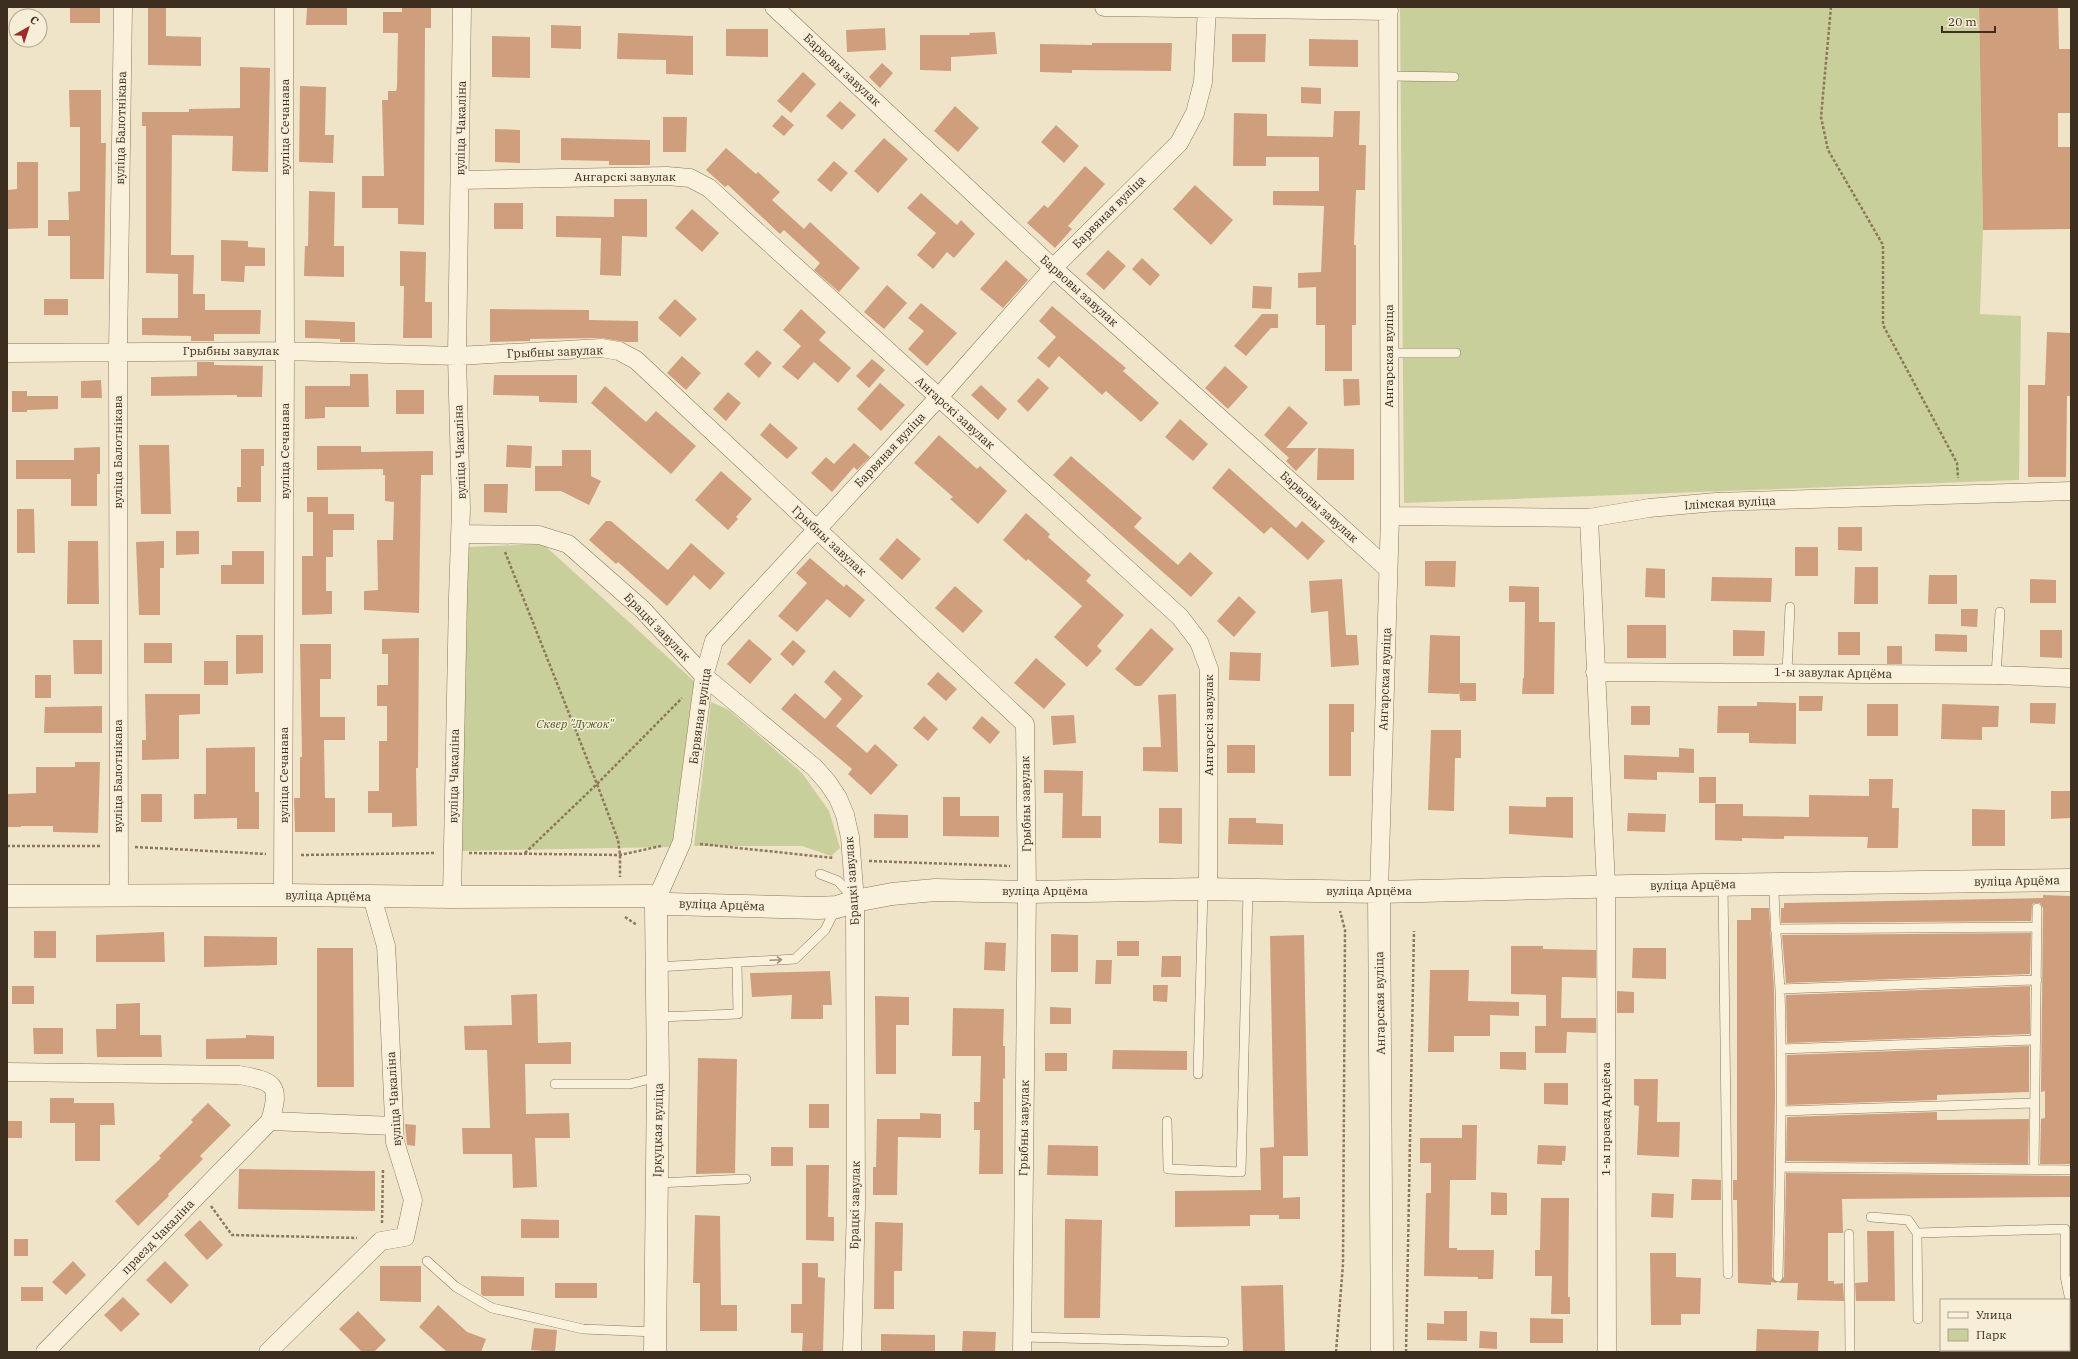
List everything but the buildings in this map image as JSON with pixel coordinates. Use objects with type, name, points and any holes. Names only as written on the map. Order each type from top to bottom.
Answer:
[{"type":"street","name":"вуліца Балотнікава","points":[[119,896],[118,352],[123,7]]},
{"type":"street","name":"вуліца Сечанава","points":[[283,895],[286,351],[284,7]]},
{"type":"street","name":"вуліца Чакаліна","points":[[452,897],[461,509],[457,356],[461,180],[462,7]]},
{"type":"street","name":"Барвовы завулак","points":[[774,7],[1053,268],[1388,569]]},
{"type":"street","points":[[1104,7],[1388,9]]},
{"type":"street","name":"Барвяная вуліца","points":[[659,899],[682,842],[704,676],[714,641],[938,398],[1053,268],[1179,143],[1195,113],[1204,82],[1207,7]]},
{"type":"street","name":"Ангарская вуліца","points":[[1382,1352],[1379,892],[1390,516],[1388,9]]},
{"type":"street","name":"Ангарскі завулак","points":[[461,180],[667,176],[690,178],[709,188],[1180,617],[1199,642],[1210,669],[1206,889]]},
{"type":"street","name":"Грыбны завулак","points":[[7,353],[286,351],[457,356],[601,348],[619,351],[636,360],[1025,724],[1026,892],[1022,1344]]},
{"type":"street","name":"Ілімская вуліца","points":[[1390,516],[1588,518],[1650,508],[1716,502],[2071,491]]},
{"type":"street","points":[[1588,518],[1606,886]]},
{"type":"street","name":"Брацкі завулак","points":[[460,534],[539,535],[568,544],[642,609],[704,676],[815,768],[838,798],[850,837],[852,860],[846,904],[856,1205],[852,1352]]},
{"type":"street","name":"1-ы завулак Арцёма","points":[[1595,672],[1787,672],[1996,675],[2071,678]]},
{"type":"street","name":"вуліца Арцёма","points":[[7,896],[283,895],[659,899],[818,908],[846,904],[892,894],[935,890],[1026,892],[1206,889],[1379,892],[1606,886],[2071,880]]},
{"type":"street","name":"1-ы праезд Арцёма","points":[[1606,886],[1607,1352]]},
{"type":"street","name":"вуліца Чакаліна","points":[[372,897],[381,927],[388,963],[395,1142],[413,1200],[405,1237],[381,1241]]},
{"type":"street","name":"Іркуцкая вуліца","points":[[655,1342],[658,1077],[656,967],[659,899]]},
{"type":"street","name":"праезд Чакаліна","points":[[7,1072],[239,1075],[257,1078],[273,1086],[275,1093],[276,1101],[270,1121],[45,1352]]},
{"type":"street","points":[[270,1121],[394,1126]]},
{"type":"street","points":[[268,1352],[381,1241]]},
{"type":"lane","points":[[1389,76],[1454,77]]},
{"type":"lane","points":[[1390,353],[1456,353]]},
{"type":"lane","points":[[1787,672],[1790,607]]},
{"type":"lane","points":[[1996,675],[2000,612]]},
{"type":"lane","points":[[656,967],[795,959],[825,930],[846,904],[838,881],[820,874]]},
{"type":"lane","points":[[1723,884],[1728,1274]]},
{"type":"lane","points":[[1774,884],[1775,929],[1780,989],[1781,1110],[1778,1277]]},
{"type":"lane","points":[[1198,1074],[1206,889]]},
{"type":"lane","points":[[1167,1121],[1168,1169],[1241,1172],[1248,890]]},
{"type":"lane","points":[[2034,1169],[2038,908]]},
{"type":"lane","points":[[1775,929],[2037,927]]},
{"type":"lane","points":[[657,1017],[738,1014],[738,963]]},
{"type":"lane","points":[[1780,989],[2036,980]]},
{"type":"lane","points":[[1780,1049],[2036,1040]]},
{"type":"lane","points":[[555,1084],[630,1084],[658,1077]]},
{"type":"lane","points":[[1781,1110],[2035,1103]]},
{"type":"lane","points":[[1780,1167],[2071,1170]]},
{"type":"lane","points":[[657,1183],[746,1179]]},
{"type":"lane","points":[[1871,1217],[1908,1220],[1917,1233],[1918,1319]]},
{"type":"lane","points":[[1917,1233],[2065,1230],[2064,1276],[2070,1299]]},
{"type":"lane","points":[[1849,1234],[1850,1352]]},
{"type":"lane","points":[[428,1261],[456,1287],[492,1308],[582,1329],[655,1342]]},
{"type":"lane","points":[[1022,1344],[1224,1342]]},
{"type":"path","points":[[1831,7],[1821,117],[1828,150],[1883,245],[1883,325],[1957,463],[1960,495]]},
{"type":"path","points":[[484,534],[505,551],[597,784],[618,840],[620,855],[620,884]]},
{"type":"path","points":[[524,853],[597,784],[704,676]]},
{"type":"path","points":[[7,846],[118,846],[284,855],[452,853],[620,855],[682,842],[852,860],[1026,867]]},
{"type":"path","points":[[1335,891],[1345,930],[1343,1264],[1336,1352]]},
{"type":"path","points":[[619,913],[642,929]]},
{"type":"path","points":[[1406,1352],[1414,931]]},
{"type":"path","points":[[201,1192],[232,1235],[351,1237],[381,1241],[383,1164]]},
{"type":"green space","points":[[1400,7],[1979,7],[1983,230],[1980,314],[2021,316],[2019,480],[1404,503]]},
{"type":"green space","name":"Сквер \"Лужок\"","points":[[543,544],[694,681],[672,847],[461,851],[468,547]]},
{"type":"green space","points":[[711,702],[729,710],[802,773],[829,811],[840,848],[831,856],[802,846],[694,846]]}]
